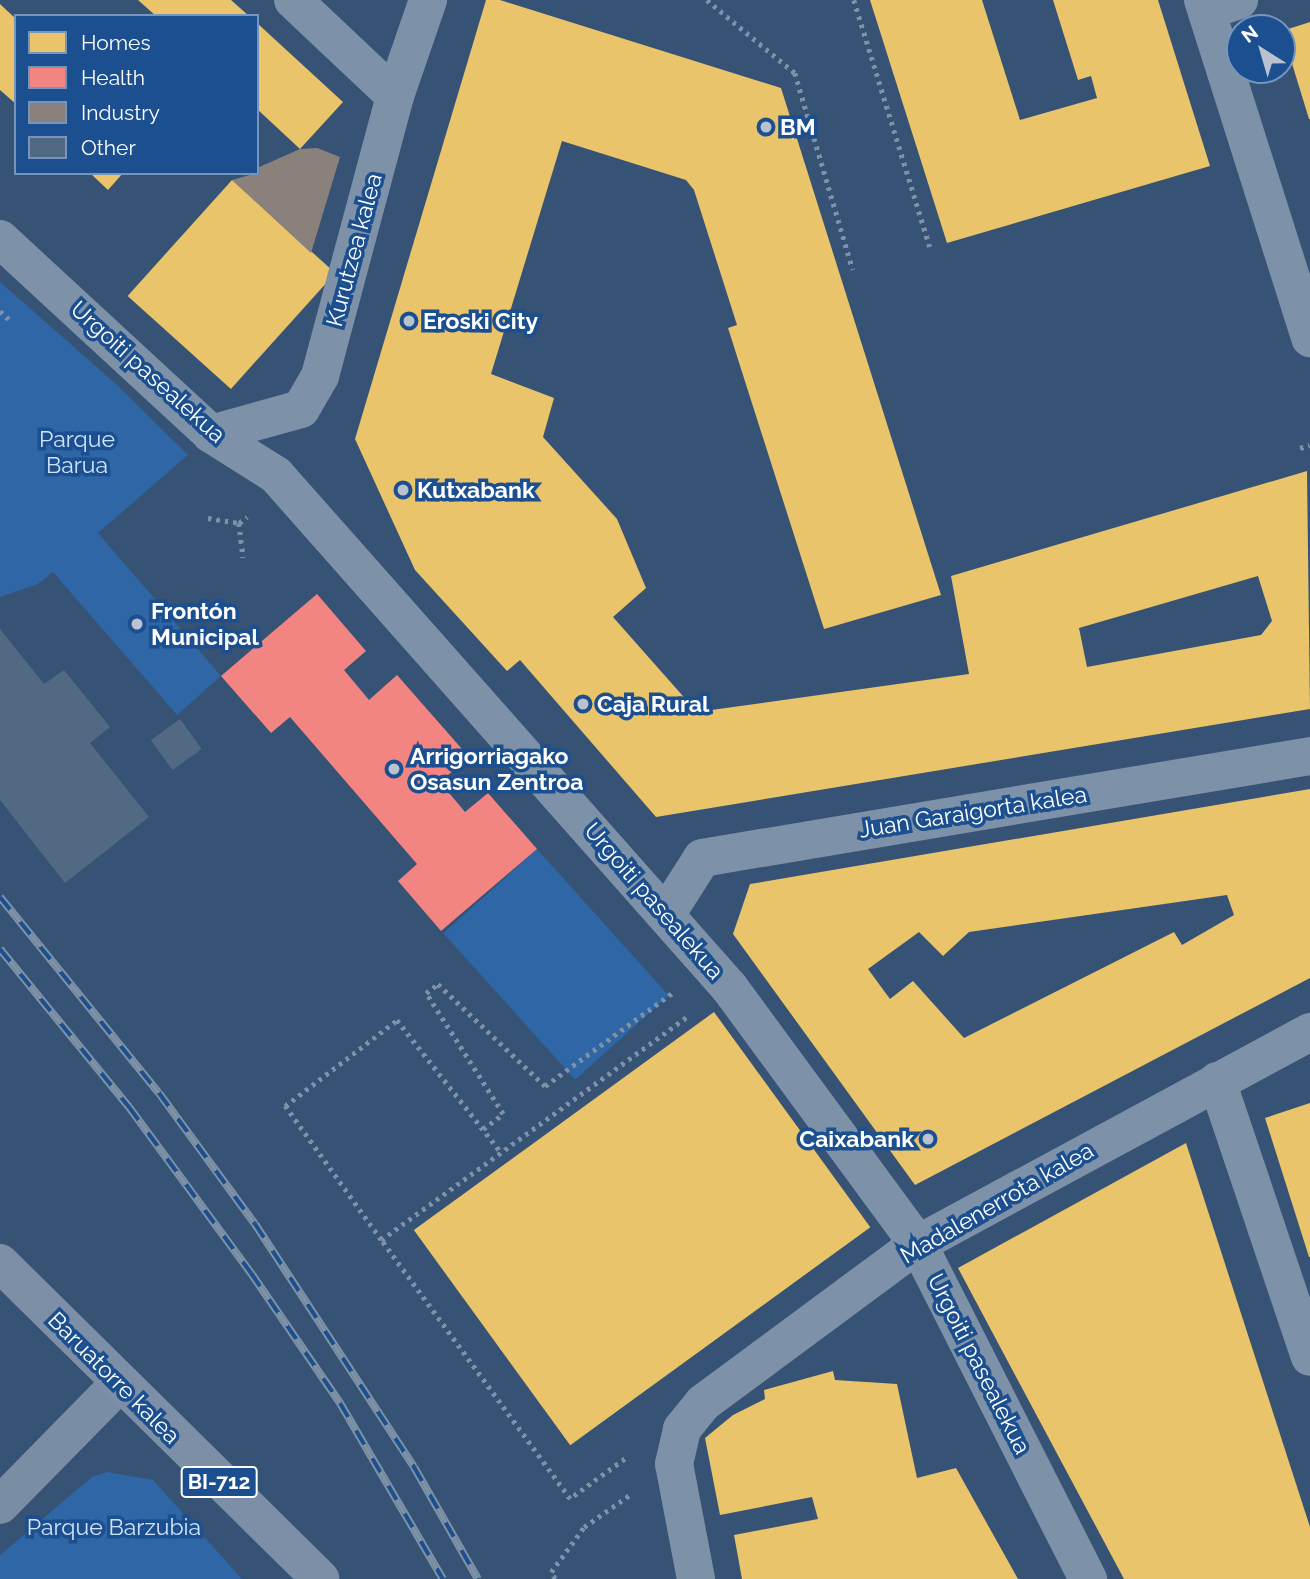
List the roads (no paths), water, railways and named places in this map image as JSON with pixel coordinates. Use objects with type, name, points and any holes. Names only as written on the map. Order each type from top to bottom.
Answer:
[{"type":"main road","name":"Baruatorre kalea","points":[[0,1263],[118,1385],[320,1579]]},
{"type":"street","points":[[293,0],[395,96]]},
{"type":"street","name":"Kurutzea kalea","points":[[211,434],[301,408],[320,376],[395,96],[428,0]]},
{"type":"street","points":[[1216,4],[1310,338]]},
{"type":"street","name":"Urgoiti pasealekua","points":[[0,239],[211,434],[276,475],[667,913],[719,976],[918,1244],[1088,1579]]},
{"type":"street","name":"Juan Garaigorta kalea","points":[[667,913],[702,858],[1310,756]]},
{"type":"street","name":"Madalenerrota kalea","points":[[696,1579],[674,1464],[682,1429],[703,1403],[918,1244],[1310,1032]]},
{"type":"street","points":[[1217,1081],[1310,1357]]},
{"type":"street","points":[[0,1505],[118,1385]]},
{"type":"railway","points":[[0,897],[159,1093],[255,1224],[414,1467],[478,1579]]},
{"type":"railway","points":[[0,949],[129,1107],[251,1273],[340,1403],[443,1579]]},
{"type":"place","name":"BM","points":[[766,127]]},
{"type":"place","name":"Eroski City","points":[[409,321]]},
{"type":"place","name":"Kutxabank","points":[[403,490]]},
{"type":"place","name":"Frontón Municipal","points":[[137,624]]},
{"type":"place","name":"Caja Rural","points":[[583,704]]},
{"type":"place","name":"Arrigorriagako Osasun Zentroa","points":[[394,769]]},
{"type":"place","name":"Caixabank","points":[[928,1139]]},
{"type":"park label","name":"Parque Barua","points":[[77,452]]},
{"type":"park label","name":"Parque Barzubia","points":[[114,1527]]}]
